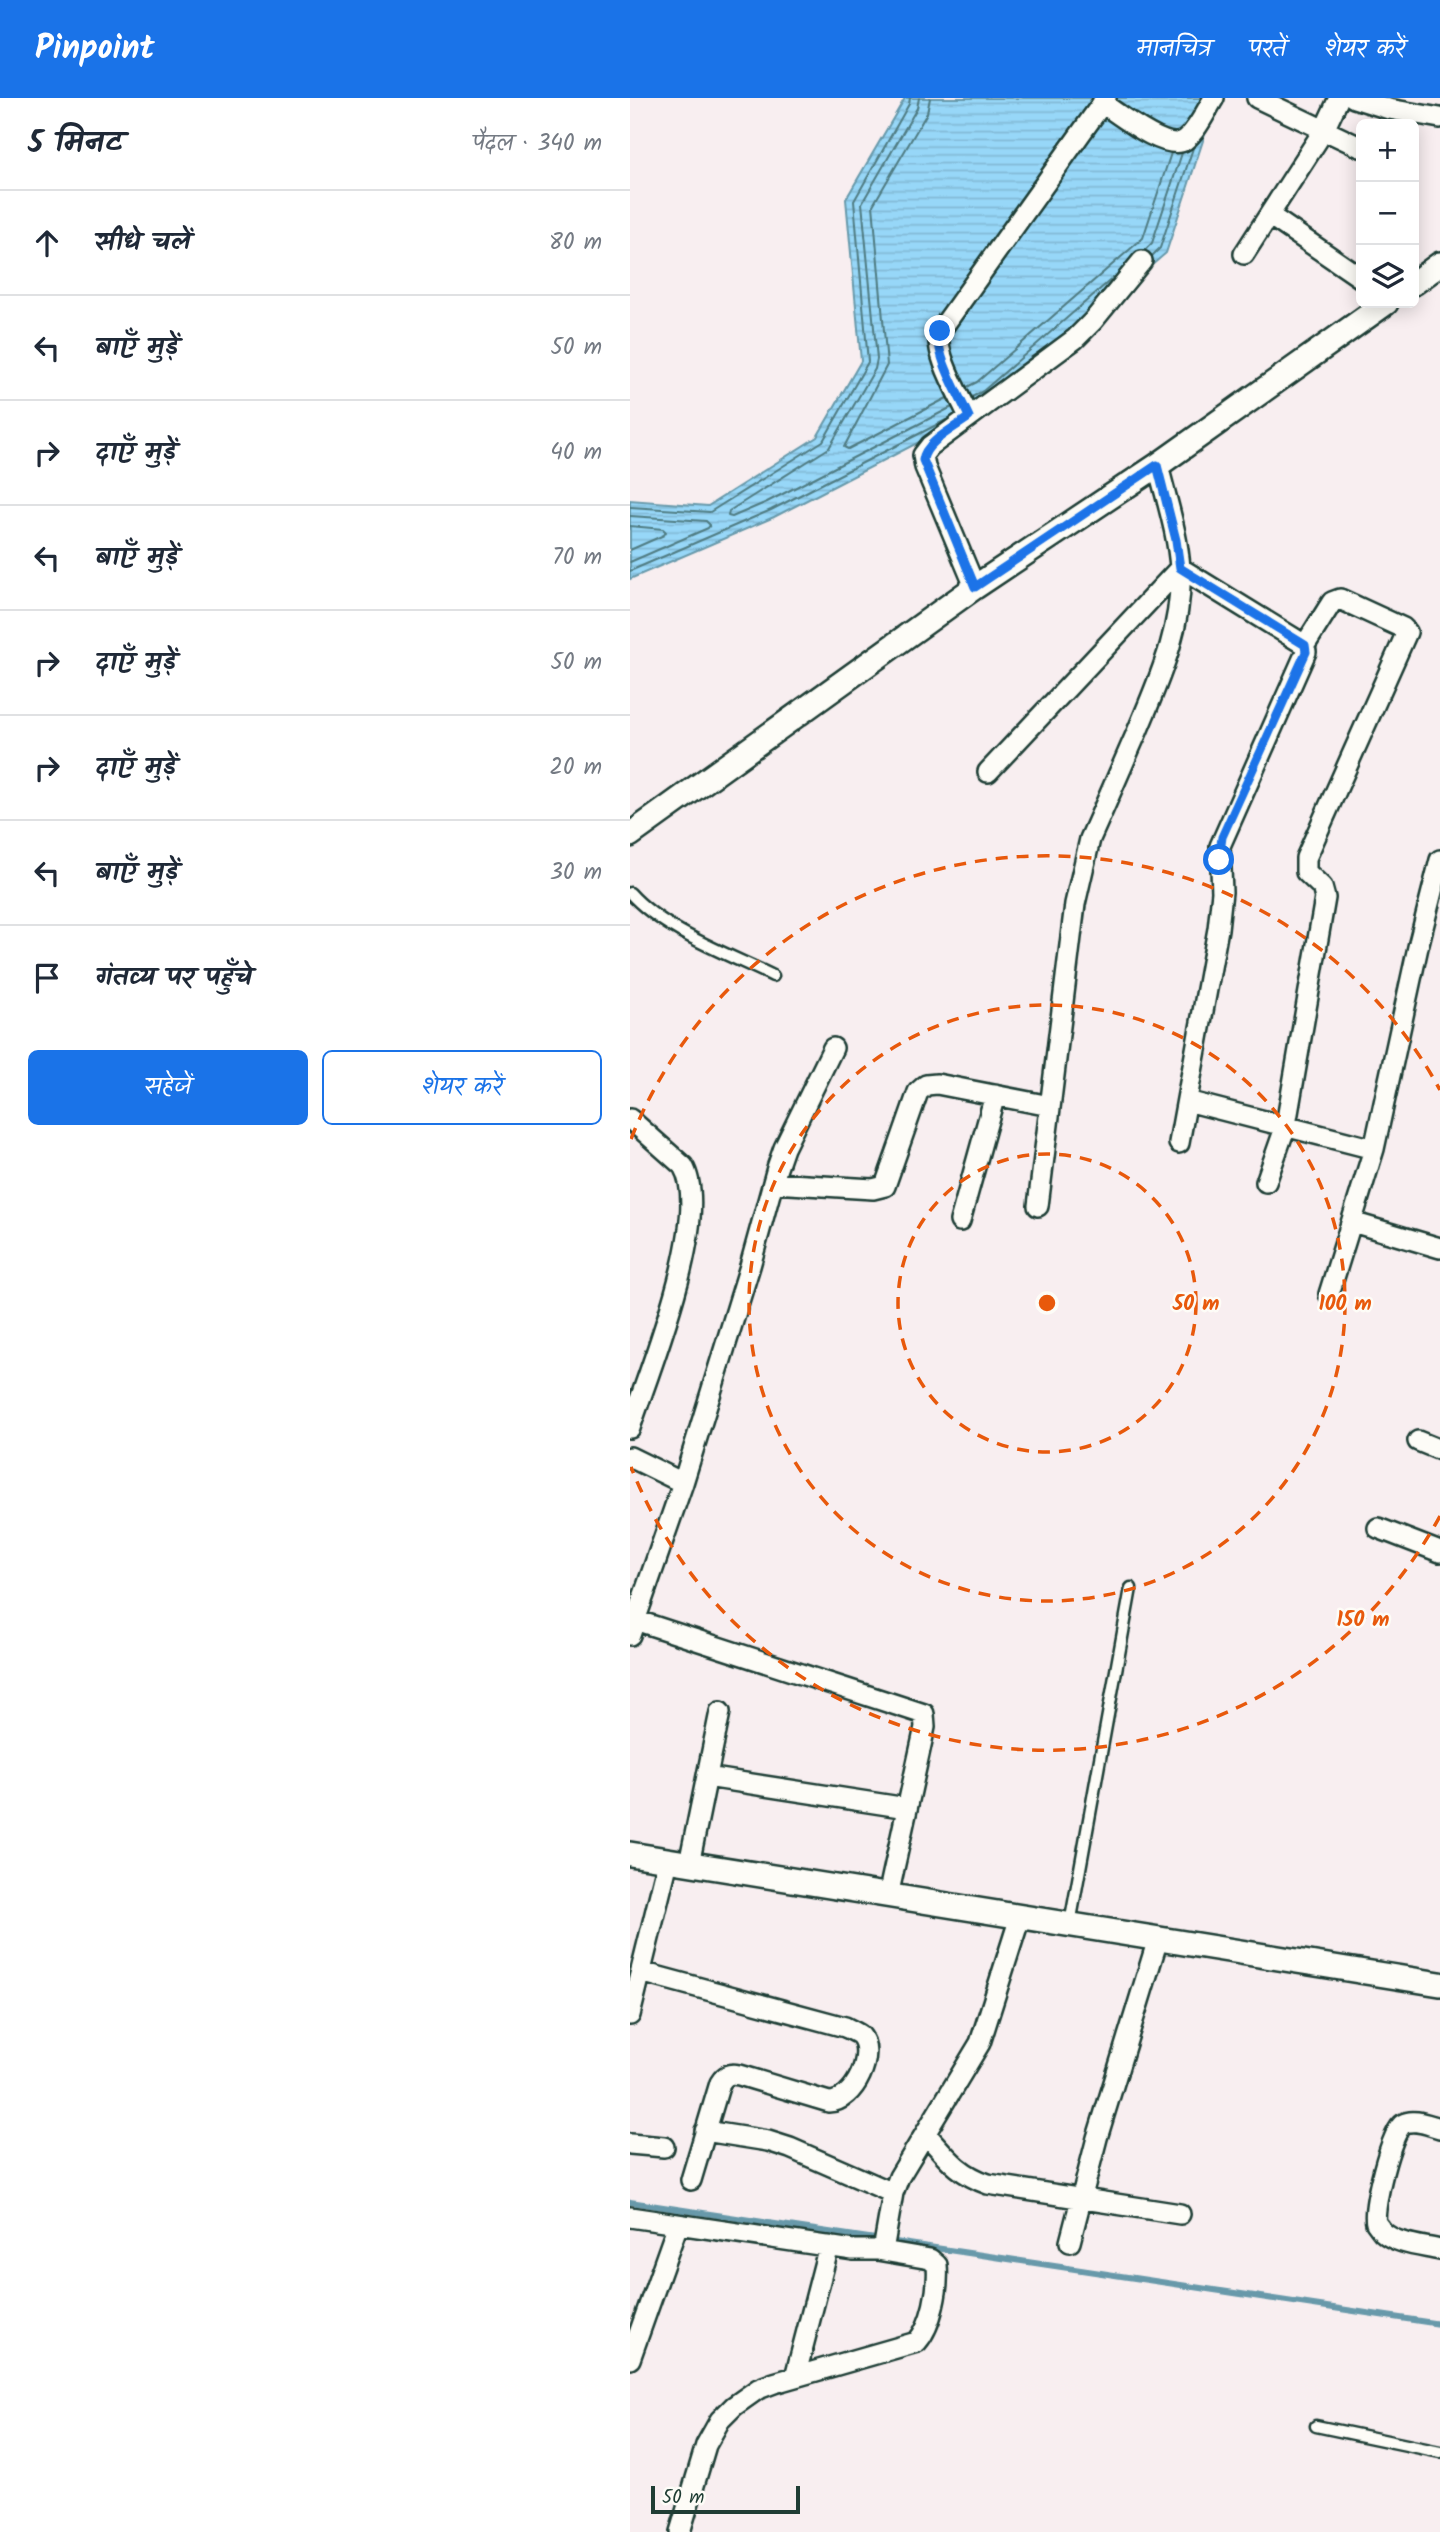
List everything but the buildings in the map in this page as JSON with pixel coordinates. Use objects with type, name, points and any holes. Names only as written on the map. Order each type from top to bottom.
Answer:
[{"type":"street","points":[[969,417],[941,354],[938,338],[940,331],[1104,100],[1161,140],[1176,144],[1189,136],[1214,98]]},
{"type":"street","points":[[1257,98],[1356,145]]},
{"type":"street","points":[[1244,254],[1324,130],[1339,98]]},
{"type":"street","points":[[1354,98],[1389,109],[1440,118]]},
{"type":"street","points":[[1269,215],[1356,275]]},
{"type":"street","points":[[975,587],[923,455],[930,446],[1075,338],[1093,321],[1142,261]]},
{"type":"street","points":[[1419,279],[1440,264]]},
{"type":"street","points":[[630,835],[975,587],[1157,465],[1379,308]]},
{"type":"street","points":[[1038,1206],[1075,904],[1083,866],[1090,839],[1170,651],[1180,594],[1176,540],[1157,465]]},
{"type":"street","points":[[1180,568],[1305,645]]},
{"type":"street","points":[[988,772],[1180,568]]},
{"type":"street","points":[[1179,1143],[1219,929],[1222,892],[1220,846],[1306,652],[1305,645],[1332,603],[1340,598],[1404,628],[1407,632],[1306,858],[1306,872],[1322,887],[1325,898],[1286,1125],[1266,1182]]},
{"type":"street","points":[[1329,1294],[1374,1149],[1418,947],[1440,862]]},
{"type":"street","points":[[833,1048],[784,1148],[683,1483],[633,1627],[922,1712],[925,1727],[888,1896]]},
{"type":"street","points":[[773,1183],[882,1188],[890,1179],[922,1087],[937,1084],[1050,1106]]},
{"type":"street","points":[[960,1221],[995,1095]]},
{"type":"street","points":[[1187,1101],[1374,1149]]},
{"type":"street","points":[[630,1119],[683,1166],[689,1176],[692,1203],[680,1275],[630,1428]]},
{"type":"street","points":[[1352,1222],[1440,1248]]},
{"type":"street","points":[[1419,1441],[1440,1450]]},
{"type":"street","points":[[630,1457],[683,1483]]},
{"type":"street","points":[[1378,1528],[1440,1552]]},
{"type":"street","points":[[630,2015],[641,1972],[707,1777],[720,1712]]},
{"type":"street","points":[[707,1777],[907,1808]]},
{"type":"street","points":[[630,1854],[1440,1984]]},
{"type":"street","points":[[882,2242],[899,2177],[981,2043],[1020,1917]]},
{"type":"street","points":[[1070,2242],[1122,2053],[1157,1939]]},
{"type":"street","points":[[641,1972],[845,2027],[859,2035],[864,2043],[866,2053],[857,2082],[844,2099],[829,2102],[731,2073],[724,2076],[691,2180]]},
{"type":"street","points":[[1440,2128],[1412,2121],[1400,2125],[1392,2140],[1376,2208],[1376,2224],[1385,2234],[1398,2240],[1440,2250]]},
{"type":"street","points":[[705,2131],[768,2141],[790,2148],[893,2193]]},
{"type":"street","points":[[926,2134],[958,2169],[970,2178],[988,2184],[1181,2214]]},
{"type":"street","points":[[630,2144],[664,2147]]},
{"type":"street","points":[[630,2217],[829,2246],[882,2242],[937,2264],[930,2323],[917,2342],[758,2389],[720,2420],[706,2445],[680,2532]]},
{"type":"street","points":[[630,2360],[678,2224]]},
{"type":"street","points":[[795,2377],[829,2246]]},
{"type":"lane","points":[[630,893],[656,915],[774,976]]},
{"type":"lane","points":[[1070,1925],[1131,1588]]},
{"type":"lane","points":[[1316,2426],[1440,2452]]},
{"type":"water","points":[[905,98],[1217,98],[1166,253],[991,405],[774,517],[630,579],[630,500],[708,506],[817,437],[861,361],[846,199]]},
{"type":"waterway","points":[[630,2202],[1440,2324]]},
{"type":"route","points":[[940,331],[938,345],[941,354],[969,417],[930,446],[923,455],[923,460],[975,587],[1157,465],[1176,540],[1180,568],[1302,641],[1307,648],[1222,837],[1219,860]]}]
